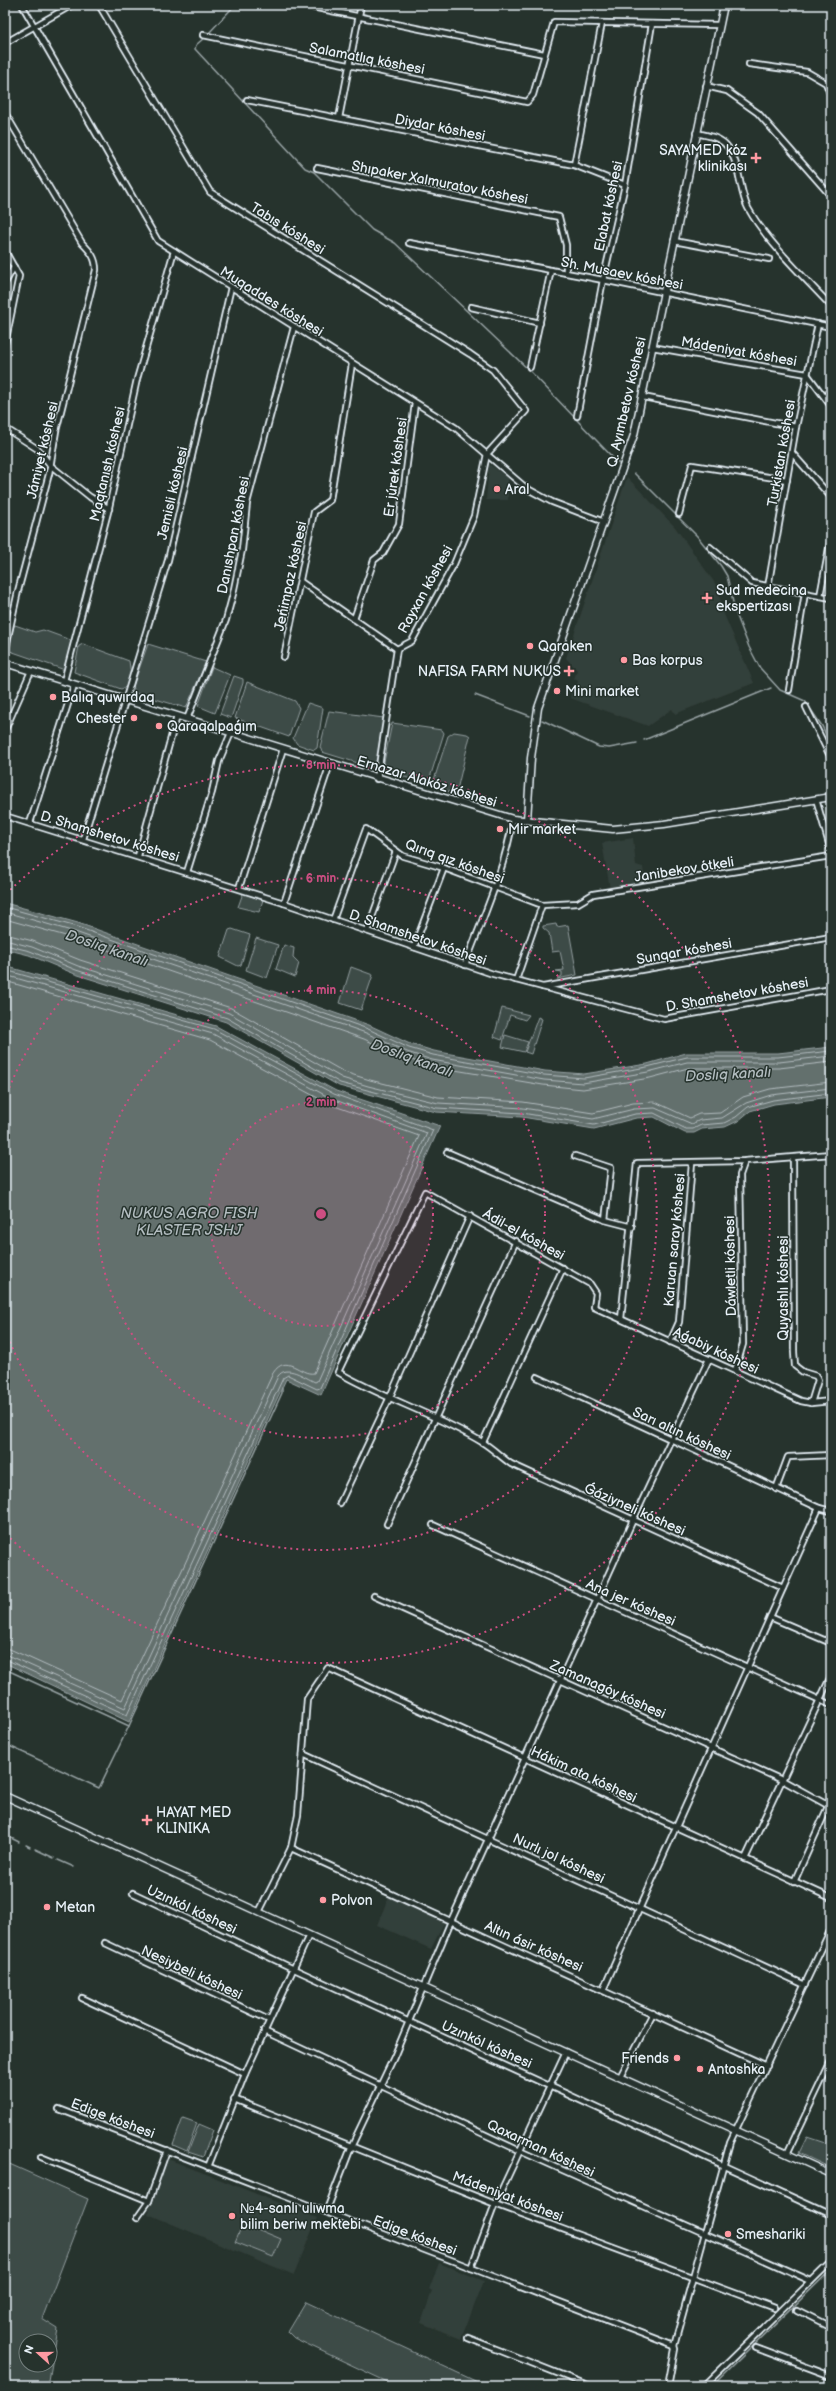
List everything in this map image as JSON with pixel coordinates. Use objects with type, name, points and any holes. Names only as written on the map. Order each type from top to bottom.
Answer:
[{"type":"main road","name":"Q. Ayımbetov kóshesi","points":[[527,820],[531,758],[538,708],[625,465],[643,397],[696,132],[724,5]]},
{"type":"main road","name":"Ernazar Alakóz kóshesi","points":[[5,663],[378,779],[513,819],[614,829],[664,824],[831,797]]},
{"type":"main road","points":[[5,1796],[831,2174]]},
{"type":"street","name":"Muqaddes kóshesi","points":[[22,5],[158,241],[456,428],[526,488],[552,502],[604,522]]},
{"type":"street","points":[[5,43],[72,5]]},
{"type":"street","name":"Tabıs kóshesi","points":[[99,5],[210,192],[492,370],[526,411],[487,454]]},
{"type":"street","points":[[302,5],[544,54],[554,22],[719,25]]},
{"type":"street","points":[[339,118],[361,5]]},
{"type":"street","points":[[574,165],[602,23]]},
{"type":"street","name":"Elabat kóshesi","points":[[577,416],[603,280],[625,185],[652,24]]},
{"type":"street","name":"Salamatlıq kóshesi","points":[[202,35],[349,67],[527,102],[533,95],[544,54]]},
{"type":"street","points":[[749,64],[807,72],[826,83],[831,96]]},
{"type":"street","points":[[706,86],[727,91],[758,113],[831,196]]},
{"type":"street","name":"Diydar kóshesi","points":[[247,100],[574,165],[625,185]]},
{"type":"street","name":"Jámiyet kóshesi","points":[[5,112],[78,237],[96,260],[96,270],[56,431],[50,465],[18,591],[5,651]]},
{"type":"street","points":[[696,132],[716,138],[727,145],[736,168],[748,209],[782,253],[831,306]]},
{"type":"street","name":"Shıpaker Xalmuratov kóshesi","points":[[317,168],[559,217],[566,245],[566,273]]},
{"type":"street","points":[[674,241],[769,259]]},
{"type":"street","name":"Sh. Musaev kóshesi","points":[[409,243],[603,280],[831,327]]},
{"type":"street","points":[[5,251],[19,276],[5,344]]},
{"type":"street","name":"Maqtanısh kóshesi","points":[[64,682],[108,509],[137,379],[174,251]]},
{"type":"street","points":[[5,283],[14,267]]},
{"type":"street","points":[[530,367],[551,270]]},
{"type":"street","name":"Jemisli kóshesi","points":[[83,839],[168,560],[230,287]]},
{"type":"street","points":[[471,307],[540,323]]},
{"type":"street","name":"Turkistan kóshesi","points":[[768,587],[796,427],[818,324]]},
{"type":"street","name":"Danıshpan kóshesi","points":[[187,719],[226,620],[234,594],[242,550],[247,503],[294,327]]},
{"type":"street","name":"Mádeniyat kóshesi","points":[[652,348],[807,374],[831,406]]},
{"type":"street","name":"Jeńimpaz kóshesi","points":[[284,658],[301,582],[314,512],[330,500],[352,364]]},
{"type":"street","points":[[643,397],[796,427]]},
{"type":"street","name":"Er júrek kóshesi","points":[[354,619],[374,560],[383,553],[399,524],[415,403]]},
{"type":"street","points":[[5,428],[39,450],[43,459],[50,465],[90,497],[108,509]]},
{"type":"street","points":[[792,452],[831,497]]},
{"type":"street","name":"Rayxan kóshesi","points":[[378,779],[398,649],[412,641],[454,564],[474,516],[487,454]]},
{"type":"street","points":[[679,514],[692,465],[787,480]]},
{"type":"street","points":[[820,596],[831,538]]},
{"type":"street","points":[[710,547],[752,583],[831,598]]},
{"type":"street","points":[[301,582],[398,649]]},
{"type":"street","points":[[789,690],[805,593]]},
{"type":"street","points":[[5,730],[31,671]]},
{"type":"street","points":[[30,823],[74,685]]},
{"type":"street","points":[[806,707],[831,758]]},
{"type":"street","points":[[138,856],[177,716]]},
{"type":"street","points":[[187,872],[212,792],[219,761],[231,733]]},
{"type":"street","points":[[238,888],[283,749]]},
{"type":"street","points":[[284,903],[330,764]]},
{"type":"street","points":[[816,799],[831,851]]},
{"type":"street","name":"D. Shamshetov kóshesi","points":[[5,816],[238,888],[465,965],[664,1020],[831,988]]},
{"type":"street","points":[[465,965],[494,886],[510,836],[513,819]]},
{"type":"street","name":"Qırıq qız kóshesi","points":[[333,920],[366,829],[403,856],[444,868],[542,905]]},
{"type":"street","points":[[367,931],[396,851]]},
{"type":"street","name":"Janibekov ótkeli","points":[[542,905],[578,903],[593,894],[831,856]]},
{"type":"street","points":[[414,947],[444,868]]},
{"type":"street","points":[[516,980],[542,905]]},
{"type":"street","name":"Sunqar kóshesi","points":[[542,987],[831,937]]},
{"type":"street","points":[[447,1152],[605,1220],[632,1226]]},
{"type":"street","points":[[621,1319],[632,1226],[637,1163],[745,1161],[831,1154]]},
{"type":"street","points":[[575,1156],[611,1168],[605,1220]]},
{"type":"street","name":"Quyashlı kóshesi","points":[[793,1158],[795,1366],[804,1372],[816,1376],[818,1380],[811,1403]]},
{"type":"street","name":"Dáwletli kóshesi","points":[[736,1371],[742,1344],[740,1176],[745,1161]]},
{"type":"street","name":"Karuan saray kóshesi","points":[[670,1342],[678,1322],[692,1163]]},
{"type":"street","name":"Ádil-el kóshesi","points":[[425,1192],[516,1241],[590,1284],[596,1293],[594,1308]]},
{"type":"street","name":"Ǵáziyneli kóshesi","points":[[425,1192],[338,1372],[389,1399],[436,1418],[483,1442],[511,1464],[783,1588]]},
{"type":"street","points":[[340,1503],[389,1399],[470,1216]]},
{"type":"street","points":[[387,1524],[516,1241]]},
{"type":"street","points":[[483,1442],[562,1268]]},
{"type":"street","name":"Aǵabiy kóshesi","points":[[594,1308],[802,1402],[811,1403],[831,1401]]},
{"type":"street","points":[[326,2212],[352,2145],[381,2086],[489,1838],[597,1598],[709,1359]]},
{"type":"street","name":"Sarı altın kóshesi","points":[[537,1377],[776,1489],[819,1508],[831,1511]]},
{"type":"street","points":[[776,1489],[788,1457],[831,1455]]},
{"type":"street","points":[[603,1990],[819,1508]]},
{"type":"street","name":"Ana jer kóshesi","points":[[433,1525],[831,1704]]},
{"type":"street","name":"Zamanagóy kóshesi","points":[[374,1596],[782,1780],[830,1806]]},
{"type":"street","points":[[770,1617],[831,1644]]},
{"type":"street","name":"Hákim ata kóshesi","points":[[303,1754],[307,1699],[328,1668],[831,1898]]},
{"type":"street","points":[[745,1859],[831,1676]]},
{"type":"street","points":[[259,1912],[291,1848],[298,1815],[303,1754]]},
{"type":"street","name":"Nurlı jol kóshesi","points":[[303,1754],[489,1838],[805,1985]]},
{"type":"street","points":[[794,1882],[830,1806],[831,1800]]},
{"type":"street","name":"Altın ásir kóshesi","points":[[291,1848],[767,2066]]},
{"type":"street","name":"Uzınkól kóshesi","points":[[133,1893],[294,1969],[550,2084],[831,2215]]},
{"type":"street","points":[[668,2386],[675,2349],[674,2346],[706,2236],[730,2142],[737,2131],[831,1929]]},
{"type":"street","points":[[208,2167],[234,2099],[309,1935]]},
{"type":"street","name":"Nesiybeli kóshesi","points":[[105,1943],[269,2020]]},
{"type":"street","points":[[82,1998],[245,2074]]},
{"type":"street","points":[[620,2077],[653,2013]]},
{"type":"street","name":"Qaxarman kóshesi","points":[[264,2031],[520,2151],[706,2236],[811,2281]]},
{"type":"street","points":[[471,2268],[495,2204],[566,2052]]},
{"type":"street","points":[[786,2154],[831,2061]]},
{"type":"street","name":"Mádeniyat kóshesi","points":[[234,2099],[352,2145],[495,2204],[775,2308]]},
{"type":"street","name":"Edige kóshesi","points":[[59,2109],[674,2346]]},
{"type":"street","points":[[137,2218],[149,2201],[167,2150]]},
{"type":"street","points":[[41,2156],[149,2201]]},
{"type":"street","points":[[704,2386],[831,2262]]},
{"type":"street","points":[[797,2310],[831,2327]]},
{"type":"street","points":[[468,2338],[590,2386]]},
{"type":"street","points":[[756,2348],[831,2376]]},
{"type":"shaded area","name":"Aral","points":[[489,464],[508,478],[508,500],[486,500]]},
{"type":"shaded area","points":[[627,477],[675,527],[717,586],[723,612],[754,683],[675,714],[672,709],[648,726],[570,698],[571,694],[569,693],[572,685],[576,686],[578,681],[574,679],[577,670],[566,658]]},
{"type":"shaded area","points":[[5,598],[13,606],[5,643]]},
{"type":"shaded area","points":[[15,625],[35,632],[43,630],[73,641],[65,670],[10,651],[13,628]]},
{"type":"shaded area","points":[[83,644],[129,661],[131,675],[128,686],[121,689],[74,672],[79,646]]},
{"type":"shaded area","points":[[148,644],[206,662],[186,708],[135,693],[133,686]]},
{"type":"shaded area","points":[[212,667],[230,675],[215,713],[198,706]]},
{"type":"shaded area","points":[[234,676],[243,679],[243,683],[231,718],[220,714]]},
{"type":"shaded area","points":[[247,682],[295,701],[299,708],[289,737],[235,718]]},
{"type":"shaded area","points":[[308,703],[323,708],[317,748],[314,750],[297,744],[293,738]]},
{"type":"shaded area","points":[[329,711],[384,718],[377,765],[371,767],[322,752],[320,747]]},
{"type":"shaded area","points":[[392,723],[442,730],[444,733],[428,784],[384,771],[383,767]]},
{"type":"shaded area","points":[[454,732],[467,734],[470,736],[456,794],[438,788],[433,783],[448,736]]},
{"type":"shaded area","points":[[633,838],[636,865],[643,867],[645,882],[610,889],[602,843]]},
{"type":"shaded area","points":[[243,893],[263,900],[259,912],[238,907]]},
{"type":"shaded area","points":[[556,924],[557,927],[568,925],[577,975],[557,979],[562,976],[562,972],[556,971],[564,970],[560,951],[552,952],[549,933],[543,928],[543,926]]},
{"type":"shaded area","points":[[232,929],[250,935],[241,965],[238,966],[220,957],[229,930]]},
{"type":"shaded area","points":[[256,938],[278,945],[267,978],[246,970]]},
{"type":"shaded area","points":[[284,945],[294,948],[293,957],[299,963],[295,977],[276,969]]},
{"type":"shaded area","points":[[351,967],[373,975],[361,1010],[340,1003]]},
{"type":"shaded area","points":[[502,1008],[529,1015],[525,1020],[510,1015],[502,1040],[494,1037]]},
{"type":"shaded area","points":[[538,1017],[542,1019],[531,1054],[525,1052]]},
{"type":"shaded area","points":[[505,1035],[528,1042],[524,1052],[502,1047]]},
{"type":"shaded area","points":[[389,1896],[445,1921],[431,1949],[377,1925]]},
{"type":"shaded area","points":[[183,2118],[197,2123],[187,2151],[173,2145]]},
{"type":"shaded area","points":[[199,2124],[213,2130],[203,2157],[188,2152]]},
{"type":"shaded area","points":[[807,2137],[831,2145],[831,2168],[799,2153]]},
{"type":"shaded area","name":"№4-sanlı ulıwma bilim beriw mektebi","points":[[168,2159],[317,2218],[294,2275],[148,2214]]},
{"type":"shaded area","points":[[5,2162],[88,2199],[42,2319],[58,2329],[57,2333],[18,2333],[18,2373],[50,2373],[48,2386],[20,2386],[5,2380]]},
{"type":"shaded area","points":[[243,2223],[281,2239],[273,2257],[235,2242]]},
{"type":"shaded area","points":[[439,2263],[484,2281],[461,2339],[421,2323],[432,2291],[429,2289]]},
{"type":"shaded area","points":[[306,2302],[486,2386],[396,2386],[294,2338],[288,2332]]},
{"type":"water","name":"Doslıq kanalı","points":[[5,903],[78,923],[369,1025],[410,1044],[434,1051],[545,1071],[584,1074],[647,1064],[686,1053],[778,1053],[831,1047],[831,1097],[774,1104],[750,1111],[738,1121],[725,1127],[702,1129],[694,1133],[685,1133],[654,1117],[636,1118],[594,1129],[522,1117],[436,1112],[339,1086],[226,1022],[75,974],[29,955],[5,949]]},
{"type":"water","name":"NUKUS AGRO FISH KLASTER JSHJ","points":[[5,966],[216,1026],[336,1091],[440,1126],[321,1395],[286,1379],[129,1722],[5,1663]]},
{"type":"waterway","points":[[208,34],[235,5]]},
{"type":"waterway","points":[[204,38],[196,45],[195,49],[305,168],[314,172],[372,230],[395,243],[532,373],[619,464]]},
{"type":"waterway","points":[[634,473],[697,536],[721,566],[727,576],[735,611],[749,647],[760,668],[780,690],[805,701],[822,726],[831,745]]},
{"type":"waterway","points":[[644,740],[771,688]]},
{"type":"waterway","points":[[475,695],[530,716]]},
{"type":"waterway","points":[[542,720],[599,747],[609,748],[637,743]]},
{"type":"waterway","points":[[5,1669],[129,1726],[282,1393],[282,1388]]},
{"type":"waterway","points":[[5,1744],[99,1788],[129,1726]]},
{"type":"waterway","points":[[11,1838],[19,1842]]},
{"type":"waterway","points":[[26,1845],[30,1847]]},
{"type":"waterway","points":[[35,1849],[54,1858]]},
{"type":"waterway","points":[[58,1860],[74,1867]]},
{"type":"waterway","points":[[712,2386],[831,2270]]},
{"type":"place","name":"SAYAMED kóz klinikası","points":[[756,158]]},
{"type":"place","name":"Aral","points":[[497,489]]},
{"type":"place","name":"Sud medecina ekspertizası","points":[[707,598]]},
{"type":"place","name":"Qaraken","points":[[530,646]]},
{"type":"place","name":"Bas korpus","points":[[624,660]]},
{"type":"place","name":"NAFISA FARM NUKUS","points":[[569,671]]},
{"type":"place","name":"Mini market","points":[[557,691]]},
{"type":"place","name":"Balıq quwırdaq","points":[[53,697]]},
{"type":"place","name":"Chester","points":[[134,718]]},
{"type":"place","name":"Qaraqalpaǵım","points":[[159,726]]},
{"type":"place","name":"Mir market","points":[[500,829]]},
{"type":"place","name":"HAYAT MED KLINIKA","points":[[147,1820]]},
{"type":"place","name":"Polvon","points":[[323,1900]]},
{"type":"place","name":"Metan","points":[[47,1907]]},
{"type":"place","name":"Friends","points":[[677,2058]]},
{"type":"place","name":"Antoshka","points":[[700,2069]]},
{"type":"place","name":"№4-sanlı ulıwma bilim beriw mektebi","points":[[232,2216]]},
{"type":"place","name":"Smeshariki","points":[[728,2234]]}]
